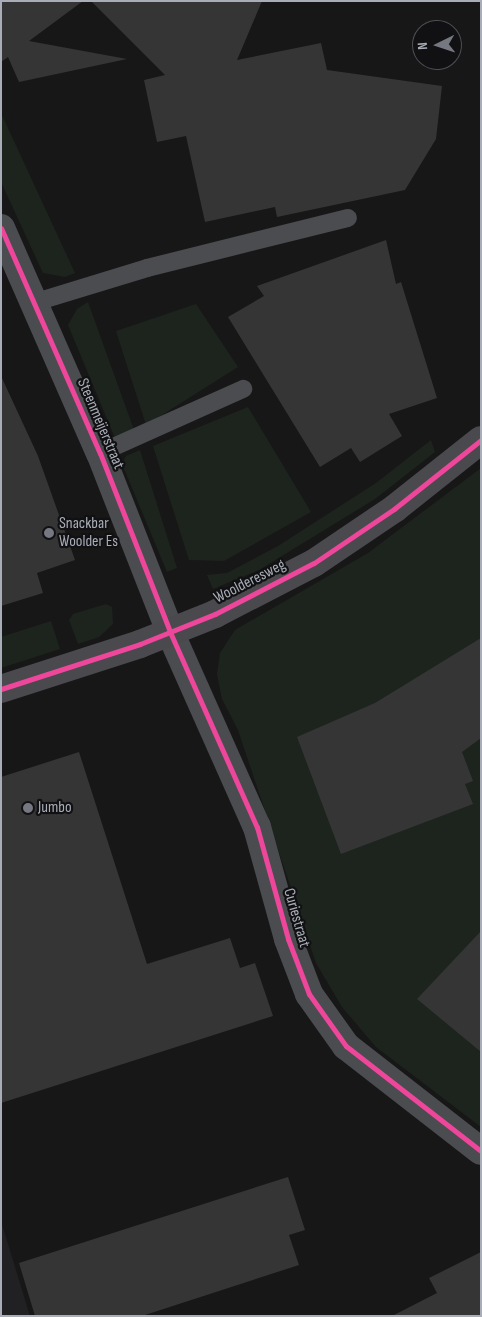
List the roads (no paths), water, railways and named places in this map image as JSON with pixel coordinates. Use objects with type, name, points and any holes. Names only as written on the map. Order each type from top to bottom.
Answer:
[{"type":"street","name":"Steenmeijerstraat","points":[[1,228],[36,302],[100,453],[170,632]]},
{"type":"street","name":"Woolderesweg","points":[[1,688],[170,632],[215,614],[314,563],[394,509],[481,440]]},
{"type":"street","name":"Curiestraat","points":[[170,632],[257,827],[288,939],[309,994],[346,1046],[481,1151]]},
{"type":"lane","points":[[36,302],[147,268],[348,218]]},
{"type":"lane","points":[[100,453],[242,390]]},
{"type":"place","name":"Snackbar Woolder Es","points":[[49,533]]},
{"type":"place","name":"Jumbo","points":[[28,808]]}]
